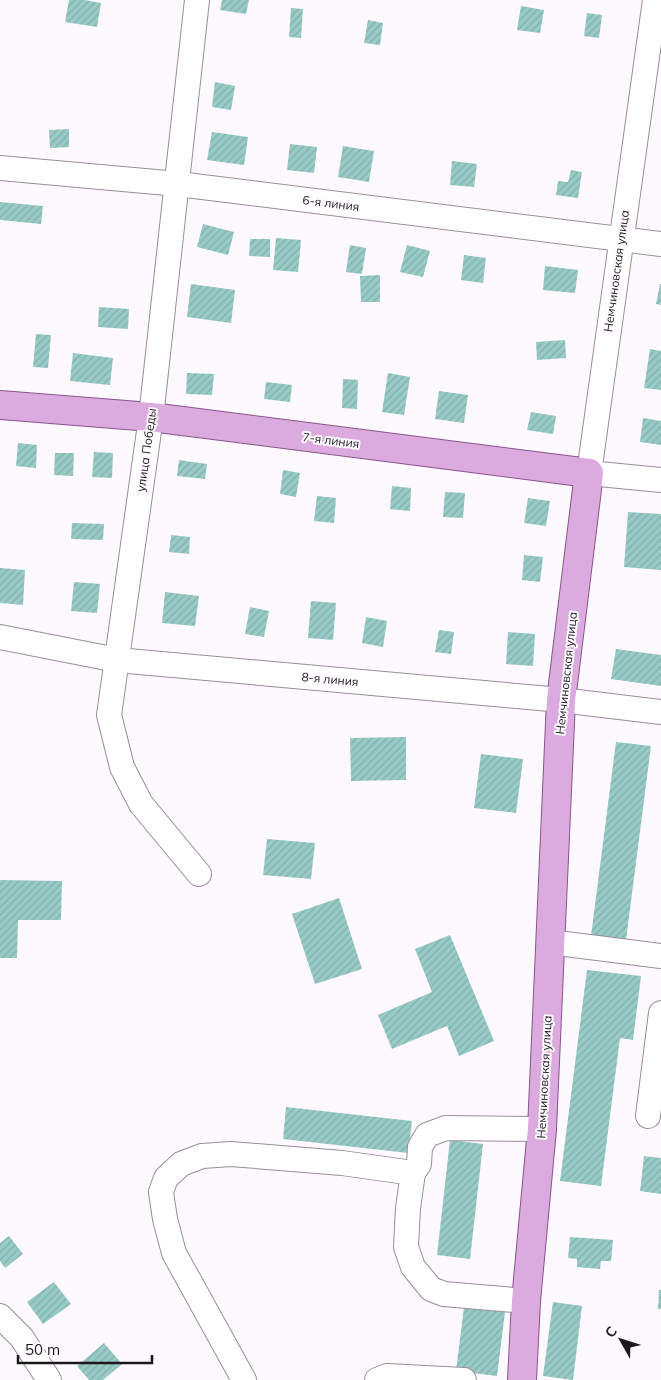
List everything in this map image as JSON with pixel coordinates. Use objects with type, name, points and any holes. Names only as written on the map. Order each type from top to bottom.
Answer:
[{"type":"main road","name":"7-я линия","points":[[0,405],[150,417],[589,473]]},
{"type":"main road","name":"Немчиновская улица","points":[[522,1380],[526,1301],[542,1129],[561,700],[589,473]]},
{"type":"street","name":"улица Победы","points":[[197,0],[178,184],[150,417],[109,715],[122,767],[141,804],[199,874]]},
{"type":"street","name":"Немчиновская улица","points":[[589,473],[655,0]]},
{"type":"street","name":"6-я линия","points":[[0,168],[178,184],[661,244]]},
{"type":"street","name":"7-я линия","points":[[589,473],[661,480]]},
{"type":"street","name":"8-я линия","points":[[0,637],[117,660],[561,700],[661,712]]},
{"type":"street","points":[[550,942],[661,956]]},
{"type":"street","points":[[648,1116],[661,1013]]},
{"type":"street","points":[[526,1301],[444,1294],[431,1288],[413,1267],[406,1247],[408,1208],[413,1174],[419,1164],[420,1148],[428,1135],[446,1128],[542,1129]]},
{"type":"street","points":[[244,1380],[174,1253],[165,1219],[162,1192],[166,1178],[181,1164],[202,1156],[231,1154],[342,1163],[413,1174]]},
{"type":"street","points":[[0,1316],[22,1338],[49,1380]]},
{"type":"street","points":[[377,1380],[387,1376],[464,1380]]},
{"type":"building","points":[[69,0],[101,3],[97,27],[65,22]]},
{"type":"building","points":[[222,0],[249,0],[246,14],[220,10]]},
{"type":"building","points":[[521,6],[544,10],[540,33],[517,30]]},
{"type":"building","points":[[291,8],[303,9],[301,38],[289,37]]},
{"type":"building","points":[[587,13],[602,15],[599,38],[584,36]]},
{"type":"building","points":[[368,20],[383,23],[380,45],[364,43]]},
{"type":"building","points":[[215,82],[235,86],[231,110],[212,107]]},
{"type":"building","points":[[69,129],[69,147],[50,148],[49,130]]},
{"type":"building","points":[[212,132],[248,137],[244,165],[207,160]]},
{"type":"building","points":[[290,144],[317,147],[314,173],[287,170]]},
{"type":"building","points":[[343,146],[374,151],[369,182],[338,177]]},
{"type":"building","points":[[452,161],[477,164],[474,187],[450,185]]},
{"type":"building","points":[[571,170],[582,172],[578,198],[556,195],[558,181],[568,182]]},
{"type":"building","points":[[0,202],[43,206],[41,224],[0,220]]},
{"type":"building","points":[[203,224],[234,232],[228,255],[197,247]]},
{"type":"building","points":[[276,238],[301,240],[298,272],[273,270]]},
{"type":"building","points":[[250,239],[270,239],[270,257],[249,256]]},
{"type":"building","points":[[350,245],[366,248],[362,274],[346,272]]},
{"type":"building","points":[[407,245],[430,251],[423,277],[400,272]]},
{"type":"building","points":[[464,255],[486,258],[483,283],[461,280]]},
{"type":"building","points":[[545,266],[578,270],[575,293],[543,290]]},
{"type":"building","points":[[380,275],[380,302],[361,302],[360,276]]},
{"type":"building","points":[[191,284],[235,290],[231,323],[187,317]]},
{"type":"building","points":[[661,284],[661,305],[656,304]]},
{"type":"building","points":[[99,307],[129,309],[128,329],[98,327]]},
{"type":"building","points":[[36,334],[51,335],[48,368],[33,367]]},
{"type":"building","points":[[565,340],[566,358],[537,360],[536,342]]},
{"type":"building","points":[[650,349],[661,351],[661,390],[644,388]]},
{"type":"building","points":[[73,353],[113,358],[110,385],[70,381]]},
{"type":"building","points":[[187,373],[214,374],[212,395],[186,394]]},
{"type":"building","points":[[388,373],[410,377],[404,415],[382,412]]},
{"type":"building","points":[[343,379],[358,380],[357,409],[342,408]]},
{"type":"building","points":[[266,382],[292,385],[290,402],[264,399]]},
{"type":"building","points":[[439,391],[468,395],[464,423],[435,419]]},
{"type":"building","points":[[531,412],[556,416],[553,434],[527,430]]},
{"type":"building","points":[[643,418],[661,421],[661,445],[640,442]]},
{"type":"building","points":[[18,443],[37,445],[36,468],[16,466]]},
{"type":"building","points":[[94,452],[113,453],[112,478],[92,477]]},
{"type":"building","points":[[55,453],[74,453],[73,476],[54,475]]},
{"type":"building","points":[[179,460],[207,464],[205,479],[177,476]]},
{"type":"building","points":[[283,470],[300,473],[296,497],[280,494]]},
{"type":"building","points":[[392,486],[411,488],[410,511],[390,509]]},
{"type":"building","points":[[445,492],[465,493],[463,518],[443,517]]},
{"type":"building","points":[[317,496],[336,498],[334,523],[314,521]]},
{"type":"building","points":[[528,498],[550,501],[546,526],[524,523]]},
{"type":"building","points":[[628,512],[661,514],[661,570],[624,567]]},
{"type":"building","points":[[72,523],[104,524],[103,540],[71,539]]},
{"type":"building","points":[[171,535],[190,537],[189,554],[169,552]]},
{"type":"building","points":[[524,555],[543,557],[540,582],[522,580]]},
{"type":"building","points":[[0,568],[25,570],[23,605],[0,603]]},
{"type":"building","points":[[74,582],[100,584],[97,613],[71,611]]},
{"type":"building","points":[[165,592],[199,596],[195,626],[162,623]]},
{"type":"building","points":[[311,601],[336,603],[333,640],[308,638]]},
{"type":"building","points":[[250,607],[269,611],[264,637],[245,634]]},
{"type":"building","points":[[366,617],[387,621],[383,647],[362,643]]},
{"type":"building","points":[[439,630],[454,632],[451,654],[435,652]]},
{"type":"building","points":[[508,632],[535,634],[533,666],[506,664]]},
{"type":"building","points":[[616,649],[661,655],[661,686],[611,679]]},
{"type":"building","points":[[406,737],[406,780],[351,781],[350,738]]},
{"type":"building","points":[[616,742],[651,746],[626,940],[591,936]]},
{"type":"building","points":[[481,754],[523,759],[516,813],[474,808]]},
{"type":"building","points":[[267,839],[315,843],[311,879],[263,875]]},
{"type":"building","points":[[0,880],[62,881],[61,920],[18,920],[17,958],[0,958]]},
{"type":"building","points":[[339,898],[362,969],[315,984],[292,914]]},
{"type":"building","points":[[450,935],[494,1041],[459,1056],[447,1026],[392,1049],[378,1015],[432,992],[415,949]]},
{"type":"building","points":[[587,970],[641,976],[633,1040],[620,1038],[601,1186],[560,1181]]},
{"type":"building","points":[[286,1107],[412,1121],[408,1153],[283,1139]]},
{"type":"building","points":[[450,1140],[483,1144],[470,1259],[437,1255]]},
{"type":"building","points":[[644,1156],[661,1158],[661,1194],[640,1191]]},
{"type":"building","points":[[9,1236],[23,1254],[5,1268],[0,1261],[0,1243]]},
{"type":"building","points":[[570,1237],[613,1240],[611,1261],[601,1261],[600,1269],[577,1267],[577,1259],[568,1258]]},
{"type":"building","points":[[54,1282],[71,1304],[43,1324],[27,1302]]},
{"type":"building","points":[[659,1290],[661,1290],[661,1309],[658,1309]]},
{"type":"building","points":[[553,1302],[582,1306],[573,1380],[543,1376]]},
{"type":"building","points":[[464,1307],[505,1312],[497,1376],[456,1371]]},
{"type":"building","points":[[104,1343],[122,1364],[103,1380],[89,1380],[77,1366]]}]
